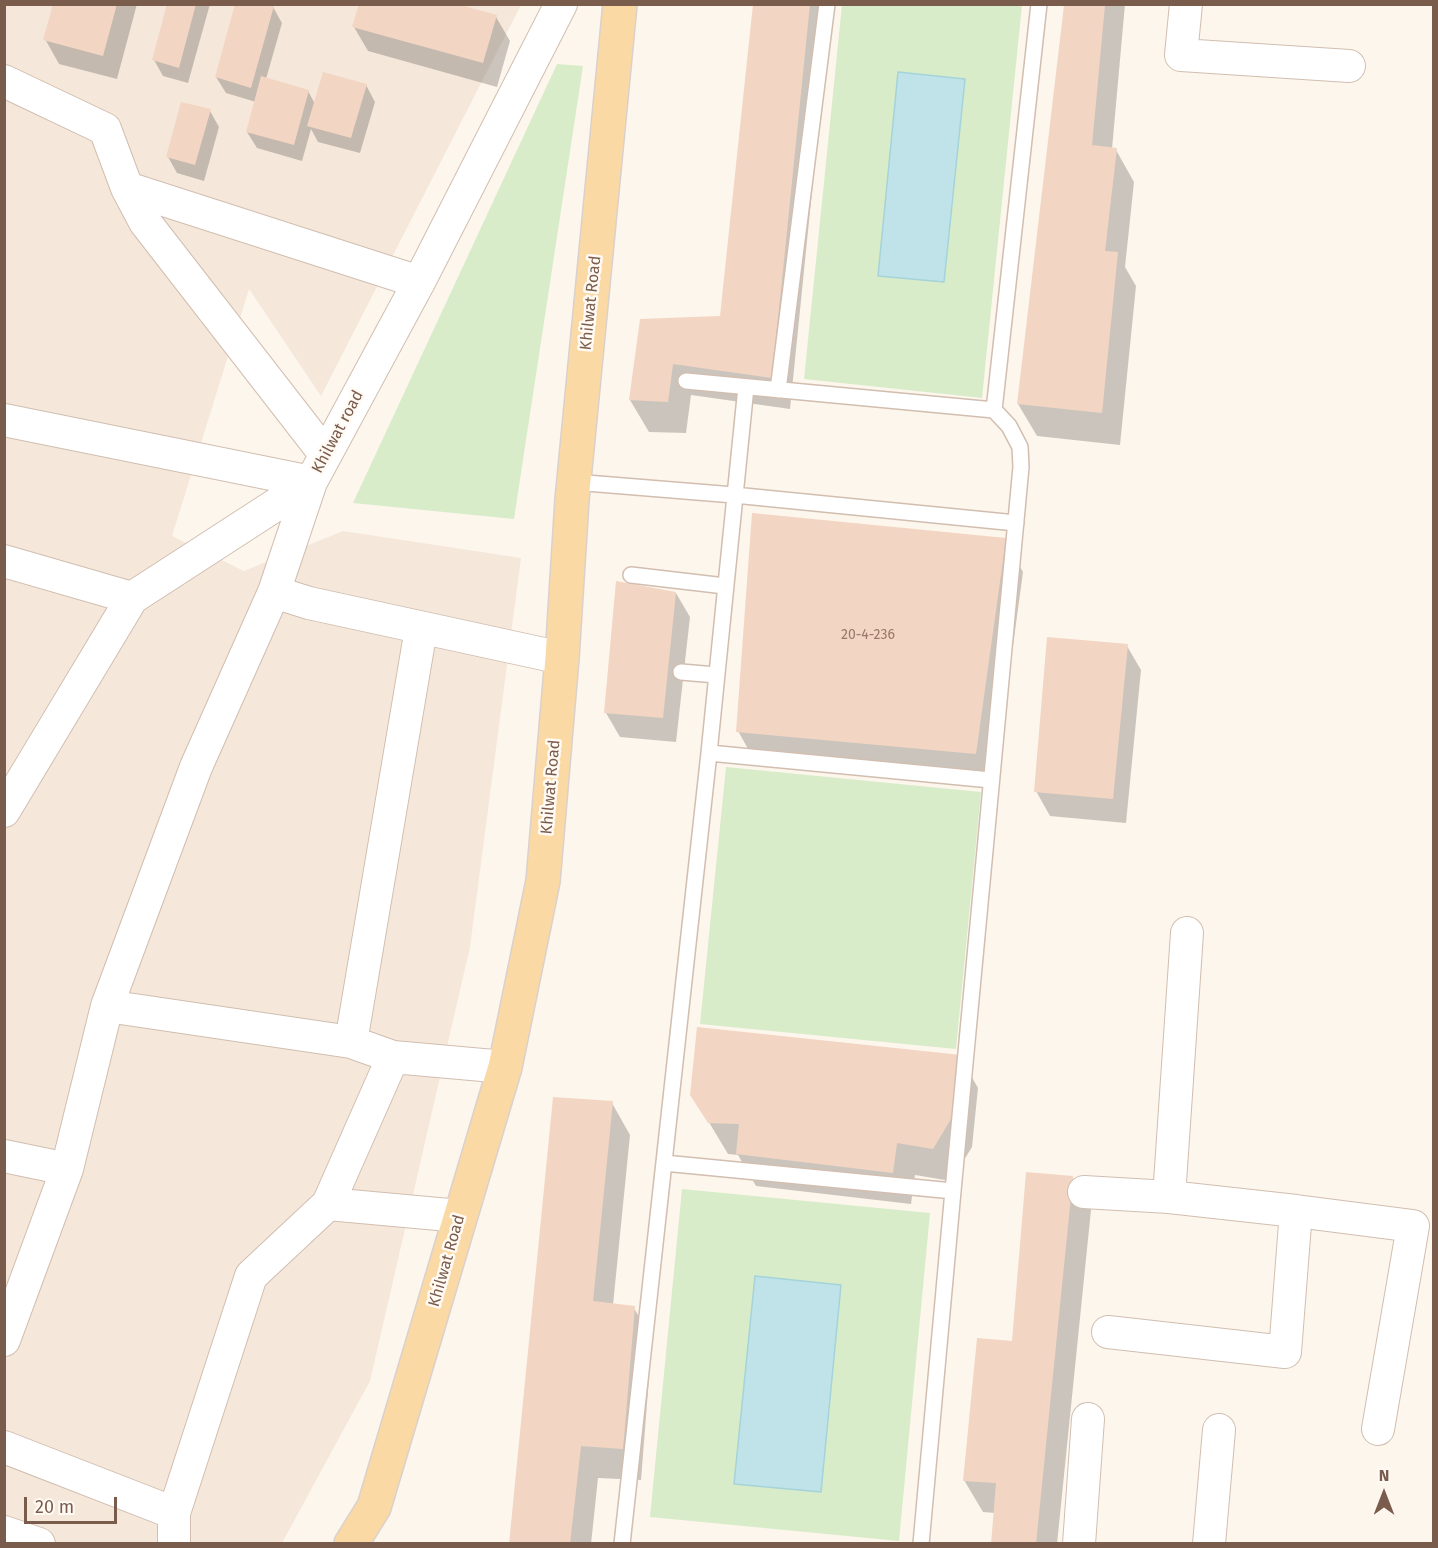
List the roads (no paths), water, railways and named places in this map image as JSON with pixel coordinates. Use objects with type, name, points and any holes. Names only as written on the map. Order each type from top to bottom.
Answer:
[{"type":"main road","name":"Khilwat Road","points":[[351,1544],[375,1507],[505,1067],[543,881],[574,482],[620,4]]},
{"type":"street","name":"Khilwat road","points":[[4,811],[132,598],[311,482],[419,282],[561,4]]},
{"type":"street","points":[[1186,4],[1181,55],[1349,66]]},
{"type":"street","points":[[4,81],[105,129],[127,188],[145,222],[325,454]]},
{"type":"street","points":[[127,188],[419,282]]},
{"type":"street","points":[[4,420],[311,482],[274,592],[196,767],[107,1006],[67,1169],[4,1340]]},
{"type":"street","points":[[4,561],[132,598]]},
{"type":"street","points":[[274,592],[309,603],[421,629],[562,658]]},
{"type":"street","points":[[351,1042],[421,629]]},
{"type":"street","points":[[1169,1197],[1187,933]]},
{"type":"street","points":[[107,1006],[351,1042],[393,1057],[505,1067]]},
{"type":"street","points":[[174,1544],[174,1513],[251,1276],[328,1204],[393,1057]]},
{"type":"street","points":[[4,1156],[67,1169]]},
{"type":"street","points":[[1084,1192],[1169,1197],[1296,1211],[1423,1230],[1378,1429]]},
{"type":"street","points":[[328,1204],[460,1216]]},
{"type":"street","points":[[1108,1332],[1285,1352],[1296,1211]]},
{"type":"street","points":[[1079,1544],[1088,1419]]},
{"type":"street","points":[[1209,1544],[1219,1430]]},
{"type":"street","points":[[4,1447],[174,1513]]},
{"type":"street","points":[[4,1532],[39,1544]]},
{"type":"lane","points":[[778,390],[827,4]]},
{"type":"lane","points":[[994,410],[1038,4]]},
{"type":"lane","points":[[686,381],[994,410],[1009,426],[1020,447],[1021,467],[1016,523],[921,1544]]},
{"type":"lane","points":[[622,1544],[709,753],[746,387]]},
{"type":"lane","points":[[574,482],[734,495],[1016,523]]},
{"type":"lane","points":[[631,576],[725,586]]},
{"type":"lane","points":[[681,672],[716,675]]},
{"type":"lane","points":[[709,753],[991,780]]},
{"type":"lane","points":[[664,1163],[953,1191]]},
{"type":"water","points":[[898,72],[965,79],[944,282],[878,276]]},
{"type":"water","points":[[755,1276],[841,1285],[821,1492],[734,1484]]}]
